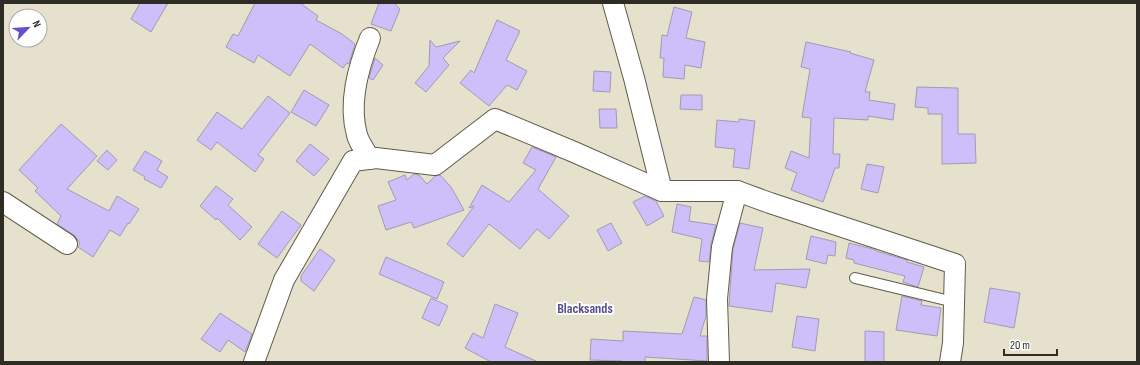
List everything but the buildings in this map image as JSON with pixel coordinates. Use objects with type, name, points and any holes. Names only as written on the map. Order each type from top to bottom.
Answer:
[{"type":"street","points":[[613,3],[634,78],[662,191]]},
{"type":"street","points":[[370,38],[361,60],[352,105],[357,136],[370,159]]},
{"type":"street","points":[[254,362],[284,280],[353,161],[376,158],[435,165],[495,119],[662,191],[737,191],[770,204],[956,264],[953,343],[950,362]]},
{"type":"street","points":[[719,362],[717,299],[722,247],[737,191]]},
{"type":"street","points":[[3,202],[67,244]]},
{"type":"lane","points":[[855,278],[954,302]]},
{"type":"district","name":"Blacksands","points":[[585,308]]}]
